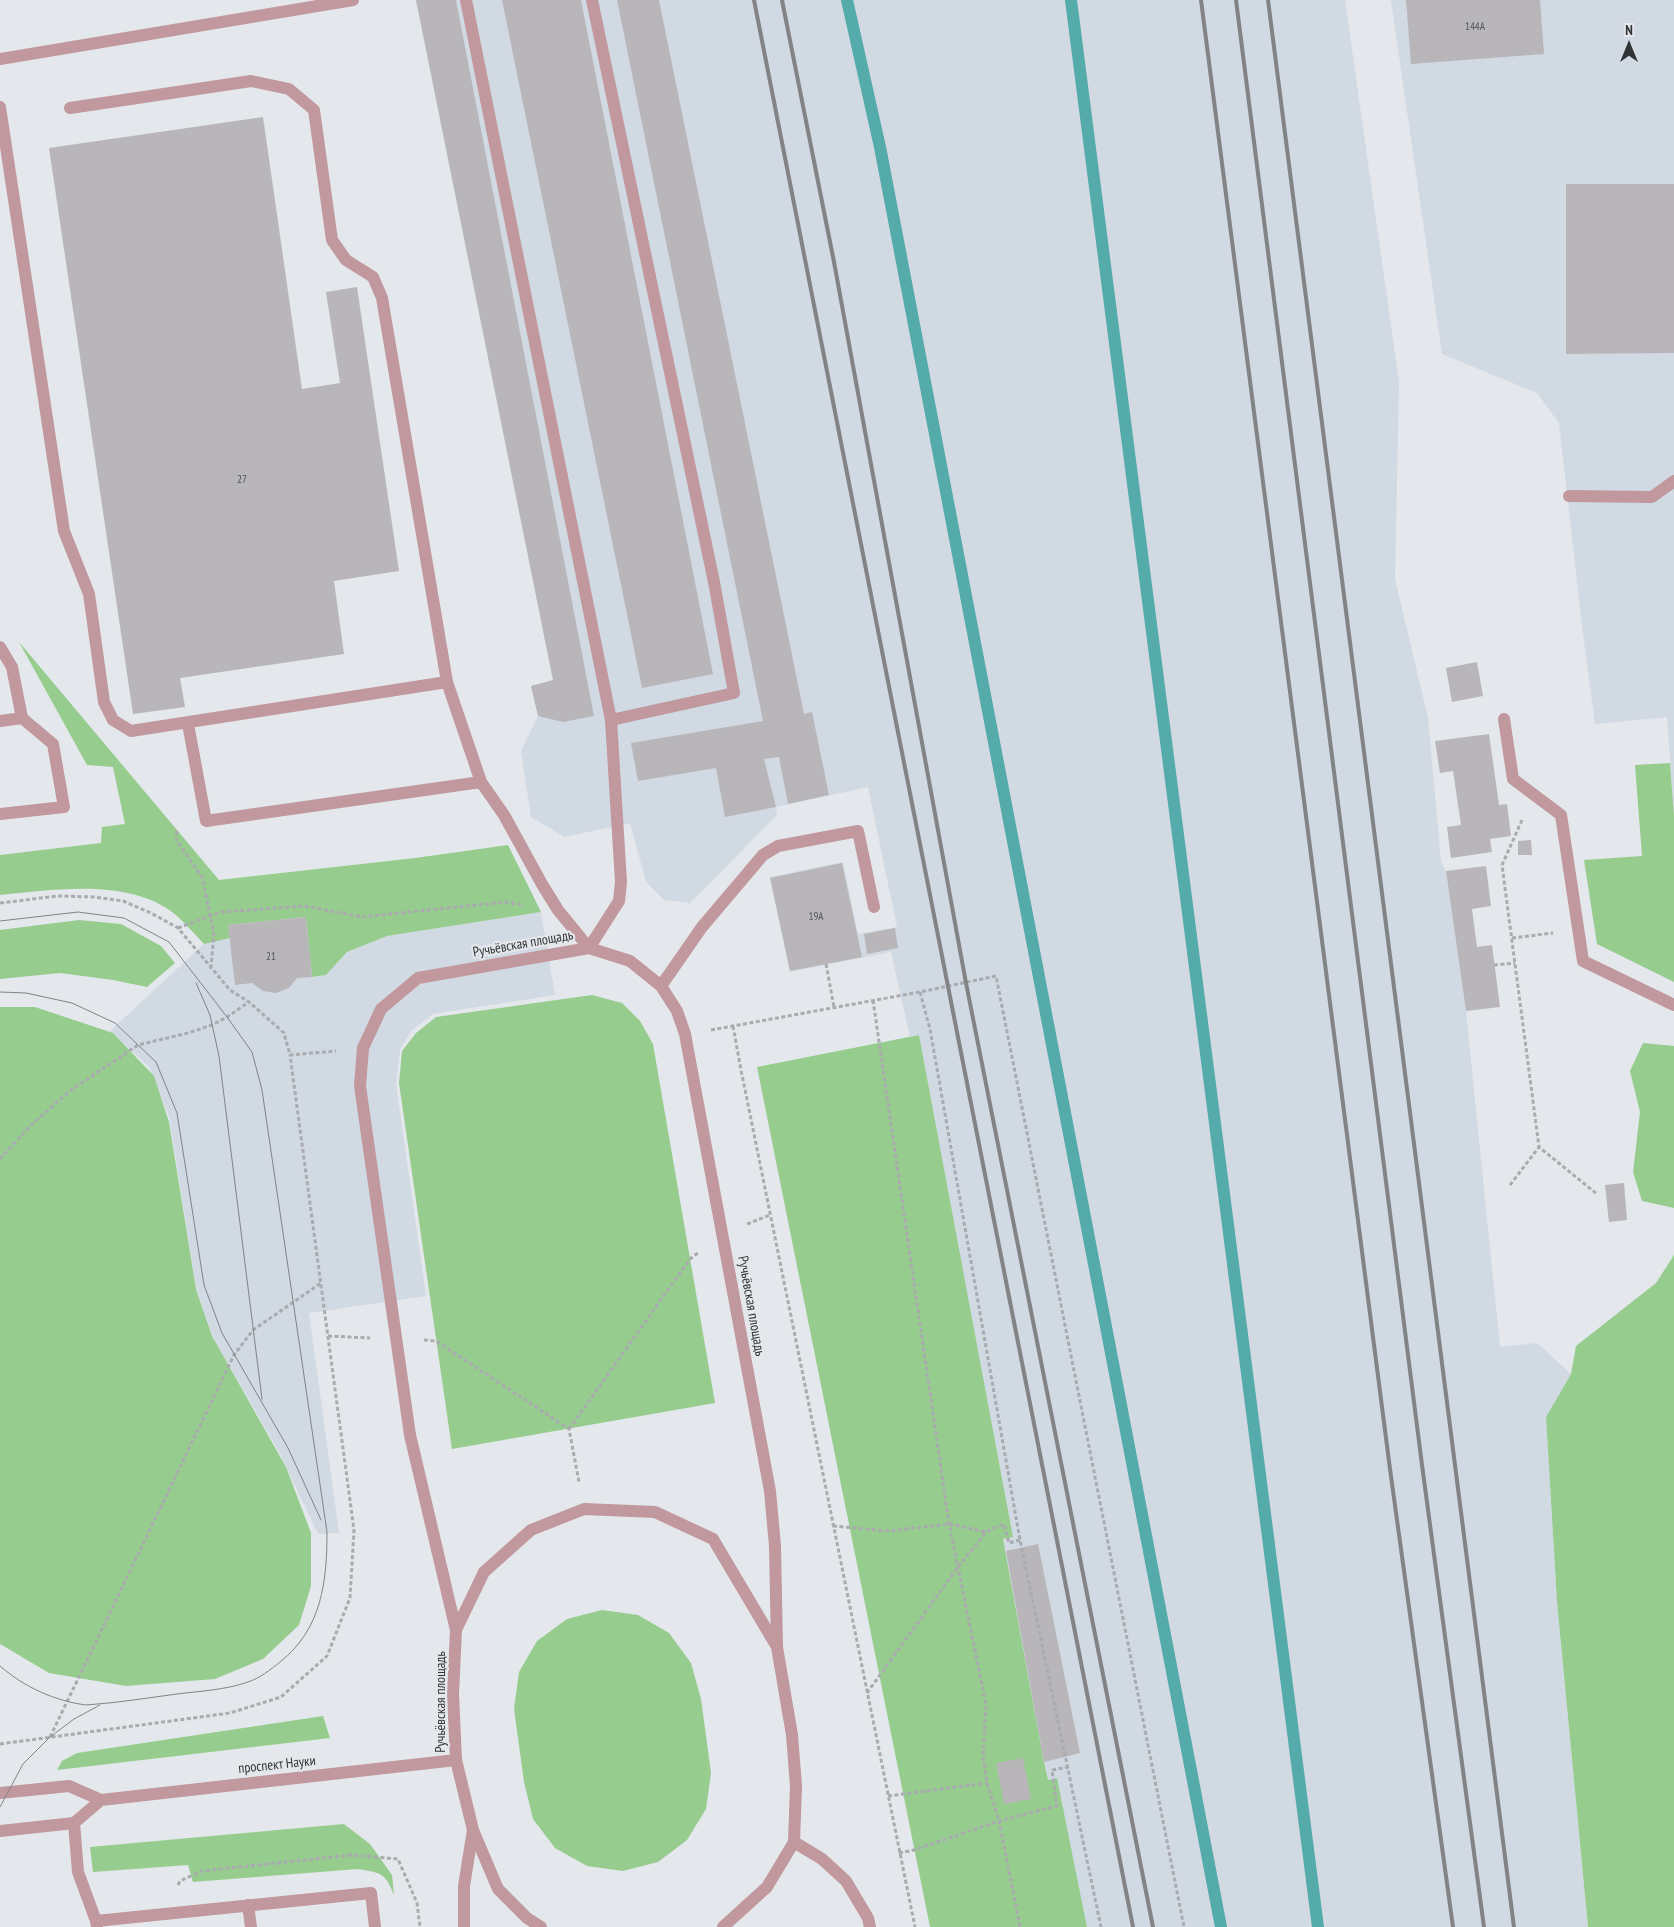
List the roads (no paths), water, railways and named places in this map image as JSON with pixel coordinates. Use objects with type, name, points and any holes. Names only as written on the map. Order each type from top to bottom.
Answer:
[{"type":"street","points":[[0,59],[352,0]]},
{"type":"street","points":[[70,108],[251,81],[289,89],[314,110],[332,240],[346,260],[373,277],[382,298],[447,682],[481,782],[504,815],[558,910],[589,948],[619,901],[621,882],[611,720],[466,0]]},
{"type":"street","points":[[592,0],[714,582],[734,693],[611,720]]},
{"type":"street","points":[[0,107],[64,531],[89,594],[104,702],[113,720],[131,731],[188,724],[447,682]]},
{"type":"street","points":[[1569,496],[1652,497],[1674,481]]},
{"type":"street","points":[[0,646],[12,667],[22,718],[53,744],[64,807],[0,814]]},
{"type":"street","points":[[0,721],[22,718]]},
{"type":"street","points":[[1504,719],[1513,779],[1561,815],[1583,961],[1674,1004]]},
{"type":"street","points":[[188,724],[206,821],[481,782]]},
{"type":"street","points":[[661,986],[702,927],[764,855],[778,846],[858,830],[874,907]]},
{"type":"street","name":"Ручьёвская площадь","points":[[541,1927],[528,1918],[498,1889],[473,1830],[456,1760],[453,1694],[456,1630],[410,1435],[360,1086],[363,1048],[381,1009],[418,978],[589,948],[630,961],[661,986],[677,1011],[685,1034],[770,1491],[775,1546],[777,1647],[793,1744],[796,1786],[794,1842],[768,1887],[723,1927]]},
{"type":"street","name":"Ручьёвская площадь","points":[[456,1630],[484,1572],[531,1530],[584,1509],[655,1512],[713,1539],[777,1647]]},
{"type":"street","name":"проспект Науки","points":[[101,1800],[456,1760]]},
{"type":"street","points":[[0,1793],[69,1786],[101,1800],[74,1823],[0,1830]]},
{"type":"street","points":[[74,1823],[78,1872],[97,1924],[166,1914],[371,1893],[375,1927]]},
{"type":"street","points":[[464,1927],[464,1886],[473,1830]]},
{"type":"street","points":[[794,1842],[822,1860],[846,1881],[868,1918],[870,1927]]},
{"type":"street","points":[[248,1905],[251,1927]]},
{"type":"waterway","points":[[847,0],[880,147],[1221,1927]]},
{"type":"waterway","points":[[1071,0],[1318,1927]]},
{"type":"tram line","points":[[0,921],[78,912],[124,918],[169,942],[252,1052],[262,1090],[327,1532],[326,1568],[323,1586],[319,1603],[305,1635],[280,1662],[261,1676],[252,1680],[239,1685],[213,1690],[86,1705],[40,1692],[9,1674],[0,1666]]},
{"type":"tram line","points":[[196,983],[210,1015],[219,1056],[262,1399]]},
{"type":"tram line","points":[[0,992],[26,993],[72,1003],[115,1023],[156,1062],[177,1113],[204,1285],[222,1333],[288,1448],[321,1520]]},
{"type":"tram line","points":[[0,1807],[23,1764],[50,1737],[74,1719],[100,1705]]},
{"type":"railway","points":[[754,0],[1133,1927]]},
{"type":"railway","points":[[782,0],[834,262],[966,983],[1153,1927]]},
{"type":"railway","points":[[1201,0],[1390,1469],[1453,1927]]},
{"type":"railway","points":[[1236,0],[1422,1465],[1484,1927]]},
{"type":"railway","points":[[1268,0],[1514,1927]]}]
